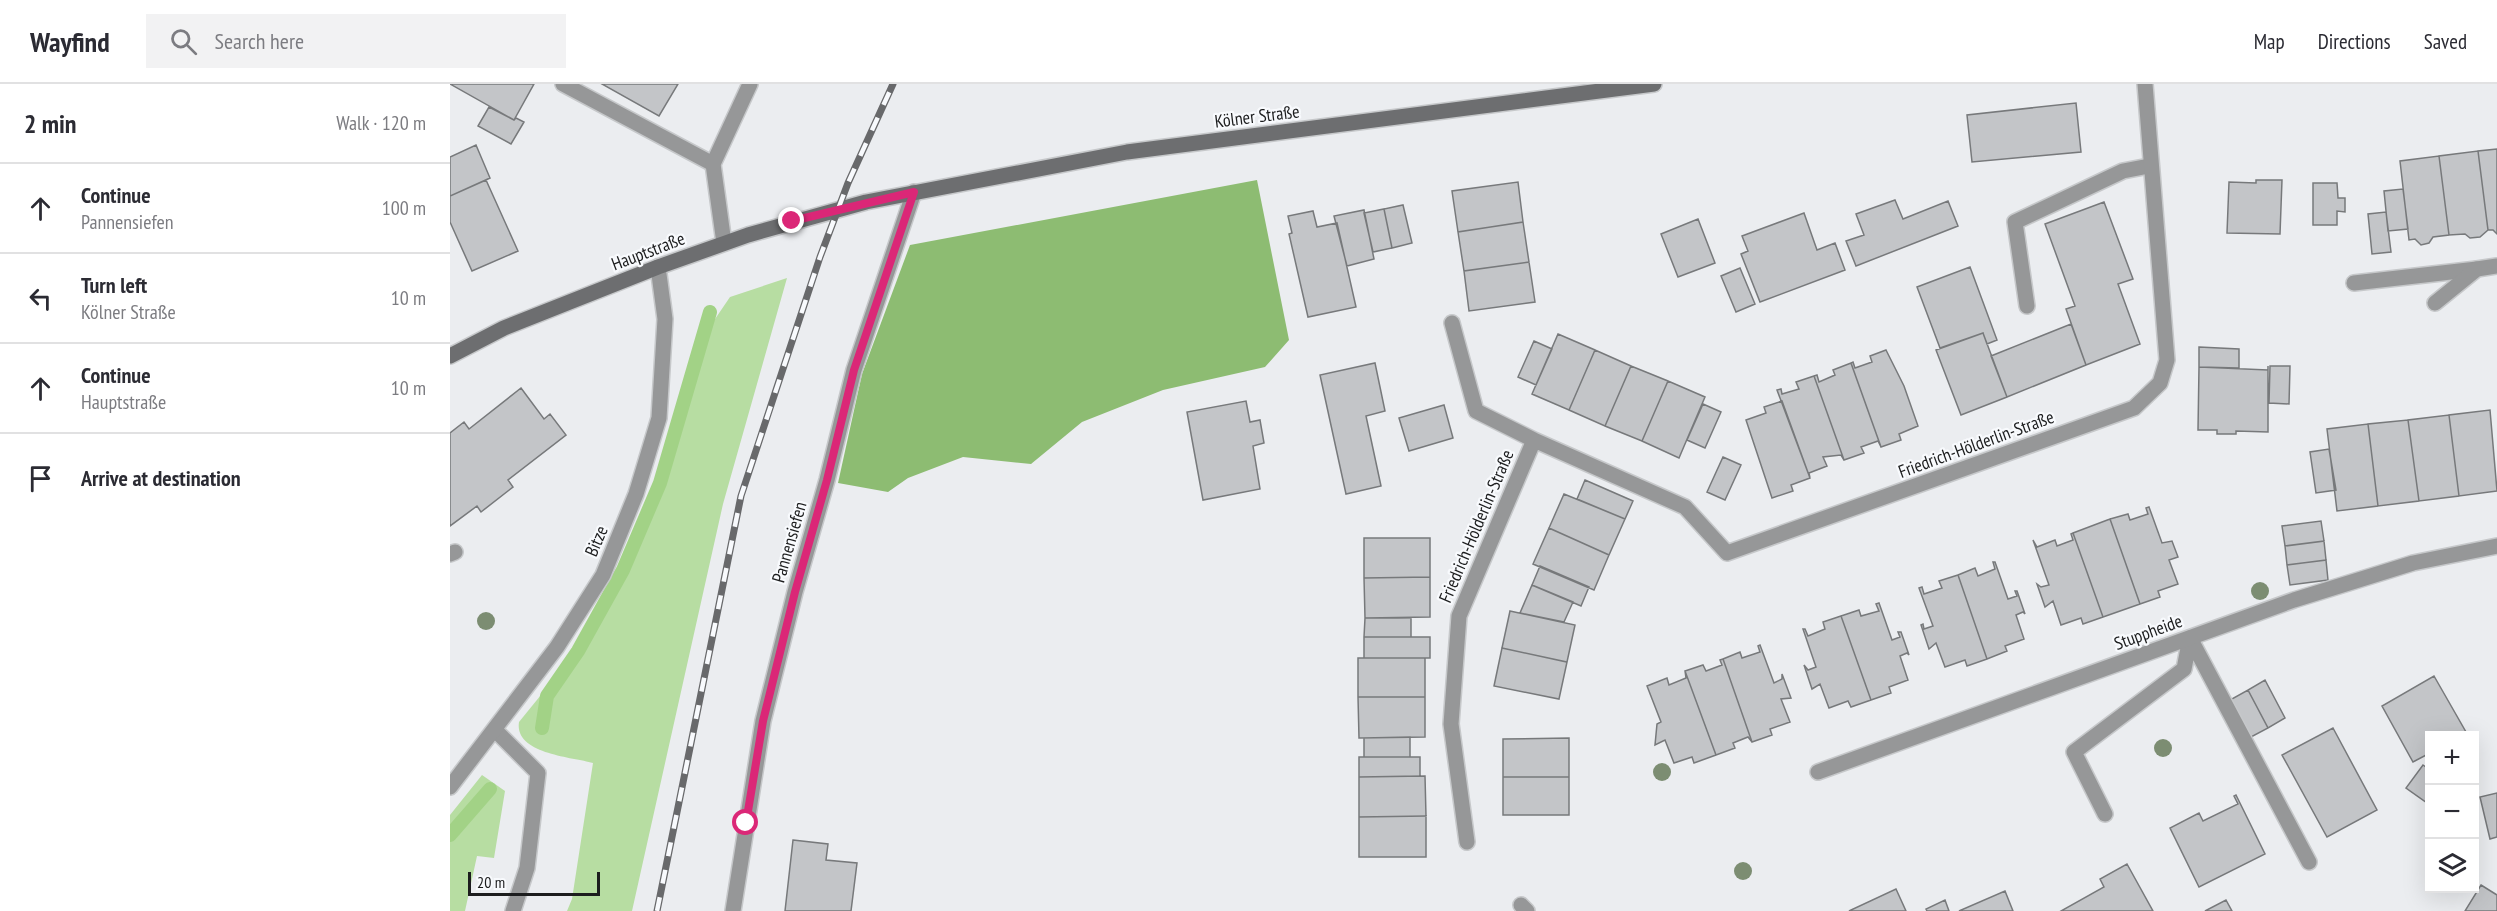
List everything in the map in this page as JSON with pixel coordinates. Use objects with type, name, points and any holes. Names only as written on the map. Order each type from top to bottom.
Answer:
[{"type":"main road","name":"Kölner Straße","points":[[866,202],[1127,152],[1654,84]]},
{"type":"main road","name":"Hauptstraße","points":[[450,356],[504,328],[658,267],[792,221],[866,202]]},
{"type":"street","points":[[563,84],[713,164]]},
{"type":"street","points":[[724,243],[713,164],[750,84]]},
{"type":"street","name":"Friedrich-Hölderlin-Straße","points":[[1452,323],[1476,411],[1534,440],[1685,507],[1727,553],[2134,408],[2160,383],[2167,360],[2149,166],[2145,84]]},
{"type":"street","points":[[2027,306],[2015,222],[2123,171],[2149,166]]},
{"type":"street","name":"Pannensiefen","points":[[733,911],[763,721],[795,592],[827,480],[854,370],[914,192]]},
{"type":"street","points":[[2354,283],[2497,266]]},
{"type":"street","name":"Bitze","points":[[450,787],[557,647],[603,575],[636,494],[659,418],[665,319],[658,267]]},
{"type":"street","points":[[2434,303],[2477,269]]},
{"type":"street","name":"Friedrich-Hölderlin-Straße","points":[[1467,842],[1451,724],[1459,616],[1534,440]]},
{"type":"street","name":"Stuppheide","points":[[1818,772],[2294,600],[2413,563],[2497,546]]},
{"type":"street","points":[[2105,814],[2074,752],[2184,669],[2190,638]]},
{"type":"street","points":[[2190,638],[2309,862]]},
{"type":"street","points":[[495,730],[538,773],[527,868],[513,911]]},
{"type":"green space","points":[[1257,180],[1289,340],[1265,367],[1163,390],[1082,422],[1031,464],[963,457],[908,478],[888,492],[838,483],[862,374],[910,245]]},
{"type":"green space","points":[[787,278],[723,504],[632,911],[567,911],[572,899],[593,763],[559,756],[535,747],[520,733],[519,722],[558,674],[607,601],[658,483],[688,371],[698,373],[713,322],[730,297]]},
{"type":"green space","points":[[482,775],[505,791],[494,858],[477,856],[465,911],[450,911],[450,815]]},
{"type":"building","points":[[450,84],[534,84],[514,120]]},
{"type":"building","points":[[602,84],[678,84],[659,116]]},
{"type":"building","points":[[2076,103],[2081,152],[1972,162],[1967,115]]},
{"type":"building","points":[[489,107],[514,120],[516,118],[524,122],[511,144],[478,126]]},
{"type":"building","points":[[476,145],[490,178],[450,196],[450,157]]},
{"type":"building","points":[[2497,149],[2497,234],[2493,230],[2488,230],[2478,151]]},
{"type":"building","points":[[2478,151],[2488,230],[2480,237],[2470,238],[2465,234],[2449,235],[2439,156]]},
{"type":"building","points":[[2439,156],[2449,235],[2433,237],[2429,243],[2421,245],[2415,239],[2409,240],[2400,161]]},
{"type":"building","points":[[486,180],[518,251],[472,271],[450,222],[450,196]]},
{"type":"building","points":[[2256,180],[2282,180],[2280,234],[2227,233],[2229,182],[2256,183]]},
{"type":"building","points":[[1518,182],[1523,222],[1458,232],[1452,191]]},
{"type":"building","points":[[2313,183],[2337,183],[2338,198],[2345,198],[2345,212],[2337,211],[2337,225],[2313,225]]},
{"type":"building","points":[[2403,189],[2408,229],[2388,231],[2384,191]]},
{"type":"building","points":[[1895,200],[1903,219],[1948,201],[1958,226],[1856,266],[1846,241],[1864,235],[1856,214]]},
{"type":"building","points":[[2104,202],[2133,279],[2118,284],[2140,344],[2086,365],[2066,309],[2075,306],[2045,224]]},
{"type":"building","points":[[1403,205],[1412,243],[1392,248],[1384,209]]},
{"type":"building","points":[[1384,209],[1392,248],[1373,252],[1364,213]]},
{"type":"building","points":[[1364,210],[1374,259],[1347,266],[1334,216]]},
{"type":"building","points":[[1313,211],[1317,227],[1337,223],[1356,307],[1308,317],[1289,234],[1292,233],[1288,216]]},
{"type":"building","points":[[2386,212],[2391,252],[2372,254],[2368,214]]},
{"type":"building","points":[[1804,213],[1817,250],[1835,243],[1845,270],[1760,302],[1741,254],[1748,251],[1742,236]]},
{"type":"building","points":[[1698,219],[1715,263],[1678,277],[1661,234]]},
{"type":"building","points":[[1523,222],[1529,262],[1464,271],[1458,232]]},
{"type":"building","points":[[1529,262],[1535,302],[1469,311],[1464,271]]},
{"type":"building","points":[[1970,267],[1997,340],[1987,344],[1983,333],[1940,348],[1917,287]]},
{"type":"building","points":[[1740,268],[1755,304],[1736,312],[1721,276]]},
{"type":"building","points":[[2071,324],[2086,365],[2007,397],[1991,356]]},
{"type":"building","points":[[1983,333],[2007,397],[1961,415],[1936,350]]},
{"type":"building","points":[[1558,334],[1595,350],[1569,410],[1532,394]]},
{"type":"building","points":[[1534,341],[1552,349],[1536,385],[1518,377]]},
{"type":"building","points":[[2199,347],[2239,349],[2239,368],[2199,367]]},
{"type":"building","points":[[1595,350],[1631,366],[1605,426],[1569,410]]},
{"type":"building","points":[[1886,350],[1904,386],[1918,426],[1899,434],[1901,440],[1881,447],[1851,363],[1853,362],[1855,368],[1872,362],[1870,356]]},
{"type":"building","points":[[1375,363],[1385,411],[1366,416],[1381,486],[1346,494],[1320,375]]},
{"type":"building","points":[[1851,363],[1881,447],[1878,441],[1861,447],[1864,453],[1844,460],[1814,376],[1817,375],[1819,382],[1835,375],[1833,370]]},
{"type":"building","points":[[1631,366],[1668,381],[1642,441],[1605,426]]},
{"type":"building","points":[[2270,366],[2290,366],[2289,404],[2269,403]]},
{"type":"building","points":[[2199,367],[2268,370],[2268,432],[2236,431],[2236,434],[2217,434],[2217,430],[2198,430]]},
{"type":"building","points":[[1814,376],[1844,460],[1841,455],[1823,457],[1827,466],[1809,473],[1810,478],[1777,390],[1781,389],[1782,394],[1799,389],[1796,382]]},
{"type":"building","points":[[1668,381],[1705,397],[1679,458],[1642,441]]},
{"type":"building","points":[[521,388],[544,419],[550,414],[566,435],[508,480],[513,487],[481,512],[477,506],[450,526],[450,433],[464,422],[469,429]]},
{"type":"building","points":[[1246,401],[1250,422],[1260,420],[1264,443],[1253,446],[1260,489],[1203,500],[1187,412]]},
{"type":"building","points":[[1782,401],[1810,478],[1791,485],[1793,491],[1772,498],[1746,420],[1766,413],[1764,407]]},
{"type":"building","points":[[1703,404],[1721,412],[1705,448],[1687,440]]},
{"type":"building","points":[[1444,405],[1453,438],[1409,451],[1399,418]]},
{"type":"building","points":[[2490,410],[2497,491],[2459,496],[2449,415]]},
{"type":"building","points":[[2449,415],[2459,496],[2419,501],[2408,420]]},
{"type":"building","points":[[2408,420],[2419,501],[2378,506],[2368,424]]},
{"type":"building","points":[[2368,424],[2378,506],[2337,511],[2327,429]]},
{"type":"building","points":[[2329,449],[2336,490],[2316,493],[2310,452]]},
{"type":"building","points":[[1723,457],[1741,465],[1725,500],[1707,492]]},
{"type":"building","points":[[1585,480],[1633,501],[1625,519],[1577,499]]},
{"type":"building","points":[[1564,494],[1625,519],[1609,555],[1549,528]]},
{"type":"building","points":[[2149,507],[2162,543],[2172,541],[2178,557],[2169,560],[2178,584],[2158,591],[2160,597],[2140,604],[2110,519],[2128,514],[2130,520],[2148,514],[2146,508]]},
{"type":"building","points":[[2110,519],[2140,604],[2103,617],[2073,533]]},
{"type":"building","points":[[2321,521],[2324,541],[2285,546],[2282,526]]},
{"type":"building","points":[[1549,528],[1609,555],[1594,590],[1533,564]]},
{"type":"building","points":[[2073,533],[2103,617],[2083,624],[2081,618],[2061,625],[2053,601],[2045,607],[2037,584],[2041,587],[2049,585],[2033,540],[2037,547],[2055,540],[2057,546],[2073,540],[2071,534]]},
{"type":"building","points":[[1364,538],[1430,538],[1430,577],[1364,578]]},
{"type":"building","points":[[2324,541],[2326,560],[2287,565],[2285,546]]},
{"type":"building","points":[[2326,560],[2328,580],[2290,585],[2287,565]]},
{"type":"building","points":[[1993,562],[1995,562],[2008,599],[2017,596],[2015,591],[2017,591],[2025,614],[2023,612],[2016,615],[2024,639],[2005,646],[2007,651],[1987,659],[1958,575],[1975,568],[1978,576],[1995,569]]},
{"type":"building","points":[[1540,566],[1589,587],[1581,606],[1532,585]]},
{"type":"building","points":[[1958,575],[1987,659],[1967,666],[1965,660],[1945,667],[1936,643],[1929,649],[1921,625],[1923,624],[1924,629],[1933,626],[1919,588],[1922,587],[1924,594],[1942,588],[1939,581]]},
{"type":"building","points":[[1430,577],[1430,617],[1365,618],[1364,578]]},
{"type":"building","points":[[1532,585],[1573,602],[1564,622],[1520,613]]},
{"type":"building","points":[[1879,603],[1892,640],[1900,637],[1898,632],[1901,632],[1909,655],[1907,653],[1900,656],[1908,680],[1889,687],[1891,693],[1871,700],[1841,616],[1859,610],[1861,616],[1879,611],[1876,604]]},
{"type":"building","points":[[1510,611],[1575,625],[1567,662],[1502,648]]},
{"type":"building","points":[[1841,616],[1871,700],[1851,707],[1848,701],[1829,708],[1820,684],[1812,689],[1804,665],[1808,670],[1816,667],[1803,629],[1808,636],[1825,629],[1823,622]]},
{"type":"building","points":[[1365,618],[1411,618],[1411,637],[1364,637]]},
{"type":"building","points":[[1364,637],[1430,637],[1430,658],[1364,658]]},
{"type":"building","points":[[1760,645],[1774,683],[1782,679],[1782,674],[1791,698],[1781,699],[1790,722],[1770,729],[1772,735],[1752,742],[1723,659],[1740,652],[1742,658],[1760,652],[1758,646]]},
{"type":"building","points":[[1502,648],[1567,662],[1559,699],[1494,686]]},
{"type":"building","points":[[1358,658],[1425,658],[1425,697],[1358,697]]},
{"type":"building","points":[[1723,659],[1752,742],[1748,737],[1733,743],[1735,748],[1716,755],[1685,671],[1703,665],[1706,671],[1722,665],[1720,660]]},
{"type":"building","points":[[1685,671],[1716,755],[1694,763],[1692,757],[1674,763],[1665,740],[1655,745],[1657,724],[1661,722],[1647,686],[1667,678],[1669,685],[1686,678]]},
{"type":"building","points":[[2434,676],[2465,731],[2425,731],[2425,756],[2413,762],[2382,706]]},
{"type":"building","points":[[2265,680],[2285,718],[2268,728],[2248,690]]},
{"type":"building","points":[[2248,690],[2268,728],[2251,737],[2230,700]]},
{"type":"building","points":[[1358,697],[1425,697],[1425,737],[1359,738]]},
{"type":"building","points":[[2333,728],[2377,810],[2327,837],[2282,755]]},
{"type":"building","points":[[1410,737],[1410,757],[1364,757],[1364,738]]},
{"type":"building","points":[[1569,738],[1569,777],[1503,777],[1503,739]]},
{"type":"building","points":[[1359,757],[1420,757],[1420,776],[1359,777]]},
{"type":"building","points":[[2423,765],[2425,766],[2425,801],[2406,788]]},
{"type":"building","points":[[1425,776],[1426,816],[1359,817],[1359,777]]},
{"type":"building","points":[[1503,777],[1569,777],[1569,815],[1503,815]]},
{"type":"building","points":[[2497,793],[2497,837],[2490,839],[2480,797]]},
{"type":"building","points":[[2236,795],[2265,854],[2199,887],[2170,828],[2199,813],[2203,821],[2238,804],[2234,796]]},
{"type":"building","points":[[1426,816],[1426,857],[1359,857],[1359,817]]},
{"type":"building","points":[[793,840],[828,844],[826,860],[857,863],[851,911],[785,911]]},
{"type":"building","points":[[2127,864],[2153,911],[2061,911],[2104,887],[2100,879]]},
{"type":"building","points":[[2481,885],[2497,895],[2497,911],[2465,911],[2476,893],[2479,893]]},
{"type":"building","points":[[1896,889],[1906,911],[1849,911]]},
{"type":"building","points":[[2005,891],[2013,911],[1959,911]]},
{"type":"building","points":[[1945,900],[1949,911],[1927,911],[1926,909]]},
{"type":"building","points":[[2226,900],[2232,911],[2205,911]]},
{"type":"waterway","points":[[542,728],[547,696],[578,651],[623,570],[660,483],[710,312]]},
{"type":"waterway","points":[[450,835],[490,789]]},
{"type":"railway","points":[[657,911],[741,496],[820,257],[848,183],[893,84]]},
{"type":"route","points":[[746,823],[763,721],[854,370],[914,192],[792,221]]}]
